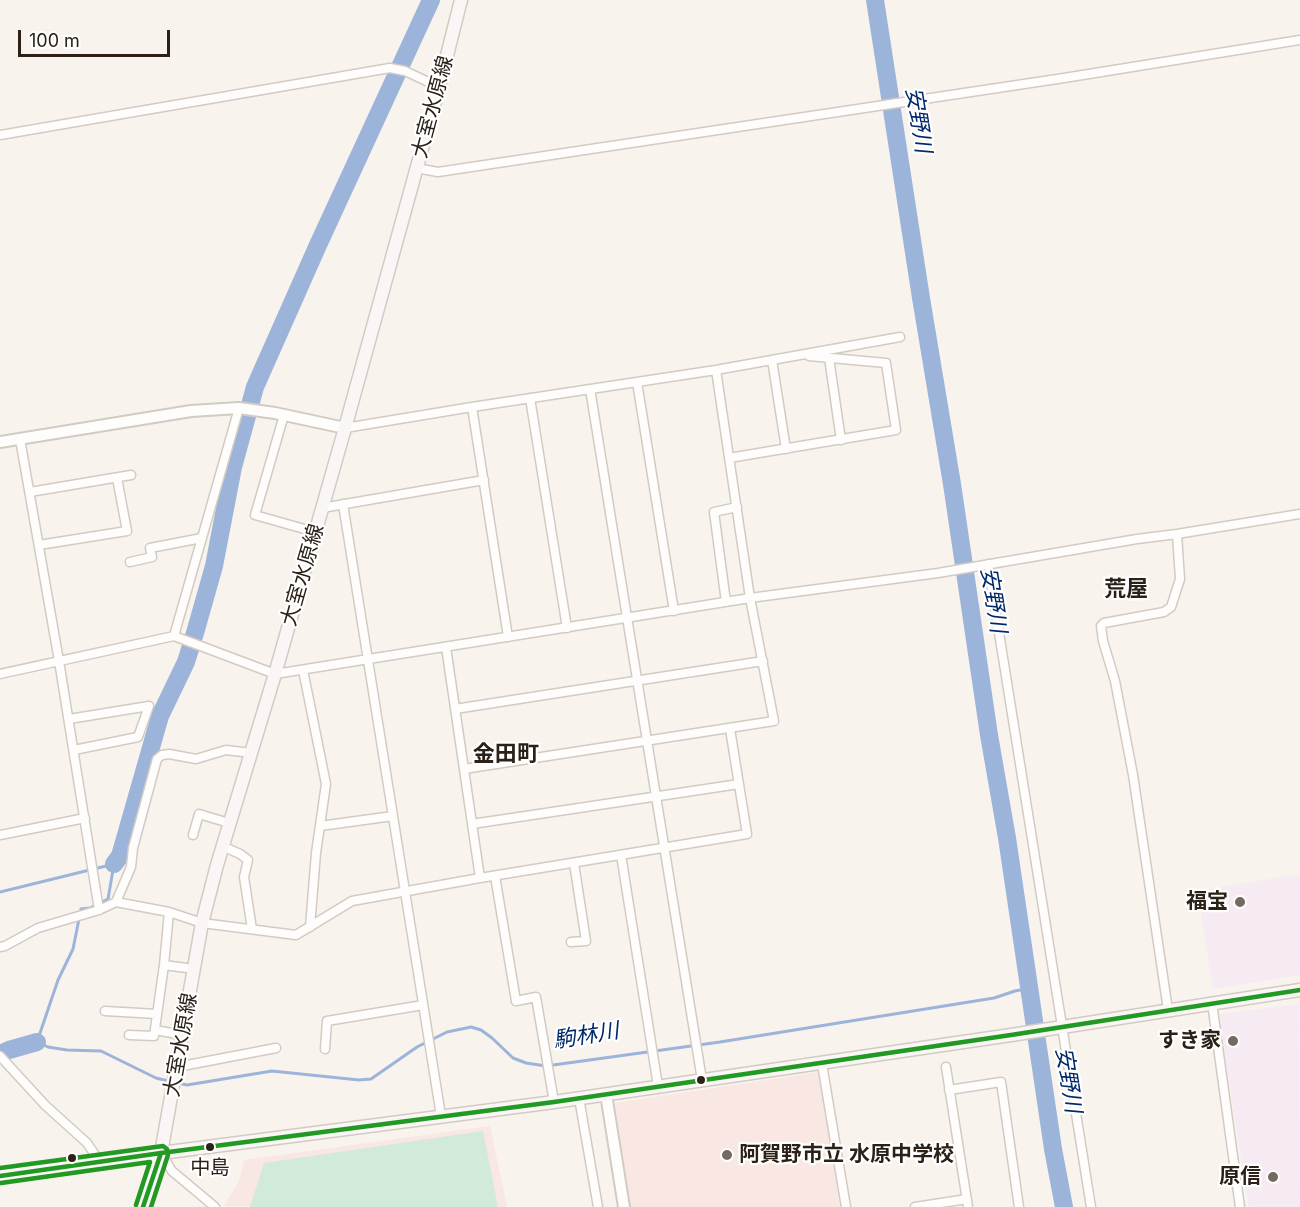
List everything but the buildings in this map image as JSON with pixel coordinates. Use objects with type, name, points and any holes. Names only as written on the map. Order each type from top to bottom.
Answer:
[{"type":"main road","name":"大室水原線","points":[[142,1207],[161,1153],[202,923],[222,846],[275,674],[345,428],[440,87],[461,0]]},
{"type":"main road","points":[[0,1176],[822,1064],[1300,990]]},
{"type":"street","points":[[416,168],[438,172],[1300,40]]},
{"type":"street","points":[[0,135],[390,68],[405,71],[440,87]]},
{"type":"street","points":[[0,442],[191,411],[239,408],[345,428],[716,370],[900,337]]},
{"type":"street","points":[[729,458],[896,430],[886,363],[797,355]]},
{"type":"street","points":[[830,358],[841,440]]},
{"type":"street","points":[[771,360],[786,449]]},
{"type":"street","points":[[464,769],[774,721],[750,598],[716,370]]},
{"type":"street","points":[[637,382],[674,611]]},
{"type":"street","points":[[590,389],[702,1080]]},
{"type":"street","points":[[530,398],[567,628]]},
{"type":"street","points":[[472,407],[508,637]]},
{"type":"street","points":[[174,636],[239,408]]},
{"type":"street","points":[[284,415],[255,514],[315,532]]},
{"type":"street","points":[[20,439],[69,719],[99,910]]},
{"type":"street","points":[[30,492],[131,475]]},
{"type":"street","points":[[39,545],[127,531],[117,478]]},
{"type":"street","points":[[322,508],[484,480]]},
{"type":"street","points":[[343,504],[441,1116]]},
{"type":"street","points":[[726,602],[714,512],[737,507]]},
{"type":"street","points":[[0,674],[174,636],[275,674],[750,598],[938,573],[1300,514]]},
{"type":"street","points":[[1168,1010],[1133,775],[1115,681],[1101,626],[1104,623],[1164,612],[1171,607],[1180,579],[1177,534]]},
{"type":"street","points":[[130,562],[152,557],[150,548],[202,538]]},
{"type":"street","points":[[986,565],[1091,1207]]},
{"type":"street","points":[[446,647],[480,878]]},
{"type":"street","points":[[455,709],[763,662]]},
{"type":"street","points":[[303,670],[326,784],[310,927]]},
{"type":"street","points":[[69,719],[149,706],[138,737],[74,750]]},
{"type":"street","points":[[0,947],[38,928],[99,910],[116,902],[169,912],[202,923],[296,935],[352,901],[747,834],[730,729]]},
{"type":"street","points":[[116,902],[131,867],[133,848],[157,759],[169,753],[196,759],[226,750],[251,753]]},
{"type":"street","points":[[472,824],[739,784]]},
{"type":"street","points":[[193,836],[199,814],[229,823]]},
{"type":"street","points":[[320,826],[393,816]]},
{"type":"street","points":[[0,835],[85,818]]},
{"type":"street","points":[[222,846],[248,860],[244,877],[252,929]]},
{"type":"street","points":[[621,855],[657,1086]]},
{"type":"street","points":[[571,942],[586,941],[574,863]]},
{"type":"street","points":[[495,876],[516,1001],[536,997],[554,1102]]},
{"type":"street","points":[[129,1035],[154,1036],[169,912]]},
{"type":"street","points":[[164,965],[194,969]]},
{"type":"street","points":[[1212,1003],[1240,1207]]},
{"type":"street","points":[[325,1049],[327,1021],[423,1005]]},
{"type":"street","points":[[105,1011],[157,1014]]},
{"type":"street","points":[[155,1030],[183,1035]]},
{"type":"street","points":[[177,1067],[276,1048]]},
{"type":"street","points":[[1,1059],[45,1105],[87,1143],[100,1162]]},
{"type":"street","points":[[822,1064],[846,1207]]},
{"type":"street","points":[[915,1207],[968,1203],[946,1067]]},
{"type":"street","points":[[949,1090],[1000,1082],[1019,1207]]},
{"type":"street","points":[[606,1094],[624,1207]]},
{"type":"street","points":[[579,1098],[598,1207]]},
{"type":"street","points":[[161,1153],[172,1171],[214,1207]]},
{"type":"shaded area","points":[[1300,874],[1300,975],[1213,989],[1197,891]]},
{"type":"shaded area","points":[[1299,1004],[1300,1207],[1249,1207],[1218,1014]]},
{"type":"shaded area","name":"阿賀野市立 水原中学校","points":[[819,1072],[840,1207],[630,1207],[615,1103]]},
{"type":"shaded area","points":[[490,1126],[507,1207],[224,1206],[239,1181],[244,1160]]},
{"type":"green space","points":[[483,1131],[498,1207],[250,1207],[264,1163]]},
{"type":"waterway","points":[[114,864],[120,856],[160,716],[186,662],[195,633],[214,566],[233,467],[255,387],[431,0]]},
{"type":"waterway","name":"安野川","points":[[875,0],[1007,838],[1053,1149],[1064,1207]]},
{"type":"waterway","points":[[0,892],[114,864],[108,899],[90,908],[81,909],[73,949],[58,980],[37,1042],[48,1047],[67,1050],[101,1051],[156,1078],[172,1082]]},
{"type":"waterway","name":"駒林川","points":[[178,1083],[187,1085],[272,1071],[359,1080],[371,1079],[417,1047],[447,1032],[471,1027],[481,1030],[492,1038],[513,1058],[546,1066],[720,1042],[994,998],[1030,988]]},
{"type":"waterway","name":"駒林川","points":[[0,1054],[37,1042]]},
{"type":"transit line","points":[[0,1176],[554,1102],[1300,990]]},
{"type":"transit line","points":[[0,1168],[163,1146],[167,1149],[168,1155],[151,1207]]},
{"type":"transit line","points":[[143,1207],[161,1153]]},
{"type":"transit line","points":[[1,1183],[150,1162],[136,1205]]},
{"type":"place","name":"福宝","points":[[1240,902]]},
{"type":"place","name":"すき家","points":[[1233,1041]]},
{"type":"place","name":"中島","points":[[210,1147]]},
{"type":"place","name":"阿賀野市立 水原中学校","points":[[727,1155]]},
{"type":"place","name":"原信","points":[[1273,1177]]},
{"type":"district","name":"荒屋","points":[[1126,589]]},
{"type":"district","name":"金田町","points":[[506,754]]}]
